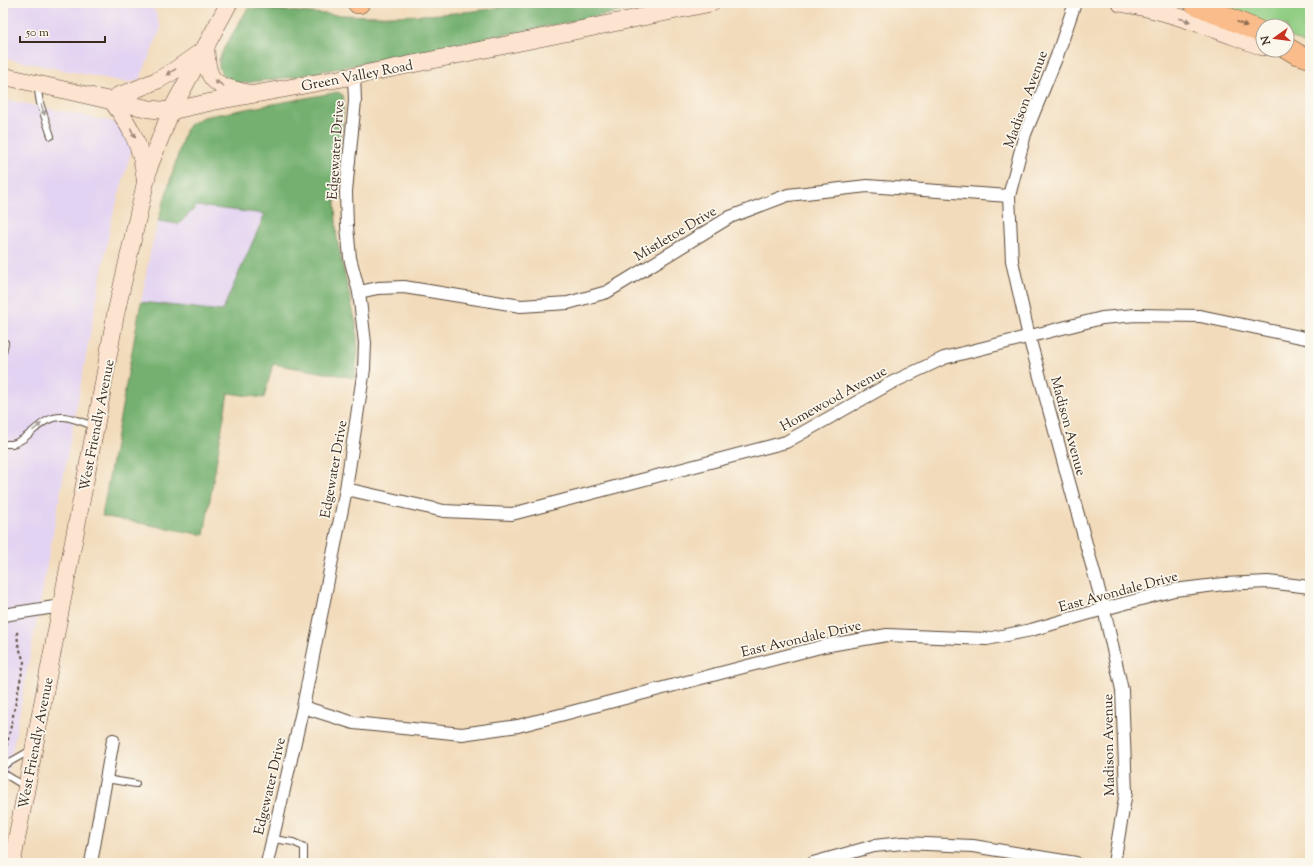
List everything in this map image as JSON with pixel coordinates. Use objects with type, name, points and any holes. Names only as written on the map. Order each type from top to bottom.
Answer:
[{"type":"highway","points":[[1194,3],[1255,30]]},
{"type":"main road","name":"West Friendly Avenue","points":[[12,863],[96,427],[115,317],[149,167],[171,111],[229,3]]},
{"type":"main road","name":"Green Valley Road","points":[[3,76],[150,109],[171,111],[354,76],[711,3]]},
{"type":"main road","points":[[1120,3],[1138,6],[1170,15],[1255,44]]},
{"type":"main road","points":[[205,48],[207,69],[215,81],[222,86],[256,94]]},
{"type":"main road","points":[[145,186],[138,143],[125,119],[112,101],[119,95],[158,80],[172,72],[205,48]]},
{"type":"street","name":"Madison Avenue","points":[[1075,3],[1057,56],[1025,134],[1009,196],[1012,261],[1029,337],[1104,608],[1122,690],[1126,792],[1114,863]]},
{"type":"street","name":"Edgewater Drive","points":[[267,863],[303,707],[346,489],[364,369],[365,343],[359,292],[350,258],[347,226],[346,190],[355,101],[354,76]]},
{"type":"street","name":"Mistletoe Drive","points":[[359,292],[378,288],[404,287],[521,306],[568,303],[607,292],[730,217],[788,195],[867,186],[1009,196]]},
{"type":"street","name":"Homewood Avenue","points":[[346,489],[444,511],[512,514],[786,442],[891,383],[944,358],[1102,318],[1136,315],[1200,316],[1310,339]]},
{"type":"street","name":"East Avondale Drive","points":[[303,707],[354,723],[462,734],[518,726],[824,646],[887,635],[987,639],[1031,630],[1104,608],[1174,590],[1224,584],[1268,582],[1310,587]]},
{"type":"street","points":[[3,615],[61,606]]},
{"type":"street","points":[[91,863],[113,740]]},
{"type":"street","points":[[813,863],[874,846],[903,843],[973,846],[1076,863]]},
{"type":"lane","points":[[37,84],[40,103],[51,136]]},
{"type":"lane","points":[[3,352],[5,343]]},
{"type":"lane","points":[[3,444],[14,443],[24,438],[41,423],[52,418],[63,417],[96,427]]},
{"type":"lane","points":[[3,766],[34,748]]},
{"type":"lane","points":[[3,773],[26,787]]},
{"type":"lane","points":[[106,779],[136,784]]},
{"type":"lane","points":[[273,839],[293,842],[304,847],[304,863]]},
{"type":"path","points":[[3,751],[7,745],[24,662],[18,644],[17,631]]},
{"type":"shaded area","points":[[3,3],[120,3],[154,9],[161,28],[140,79],[131,82],[124,82],[3,58]]},
{"type":"shaded area","points":[[3,99],[114,122],[120,126],[131,145],[131,152],[111,222],[3,801]]},
{"type":"shaded area","points":[[197,206],[265,213],[222,311],[141,302],[150,253],[158,221],[179,224]]},
{"type":"green space","points":[[527,3],[664,3],[294,77],[234,84],[225,80],[219,67],[219,60],[224,48],[248,8],[348,15],[400,16],[473,11]]},
{"type":"green space","points":[[1214,3],[1310,3],[1310,46],[1295,39],[1295,18],[1255,18],[1255,20]]},
{"type":"green space","points":[[338,92],[343,95],[344,101],[335,204],[337,240],[356,324],[358,350],[355,378],[273,364],[264,398],[228,393],[204,535],[102,516],[141,302],[222,311],[265,214],[197,206],[179,224],[158,221],[185,131],[190,124],[203,117]]}]
